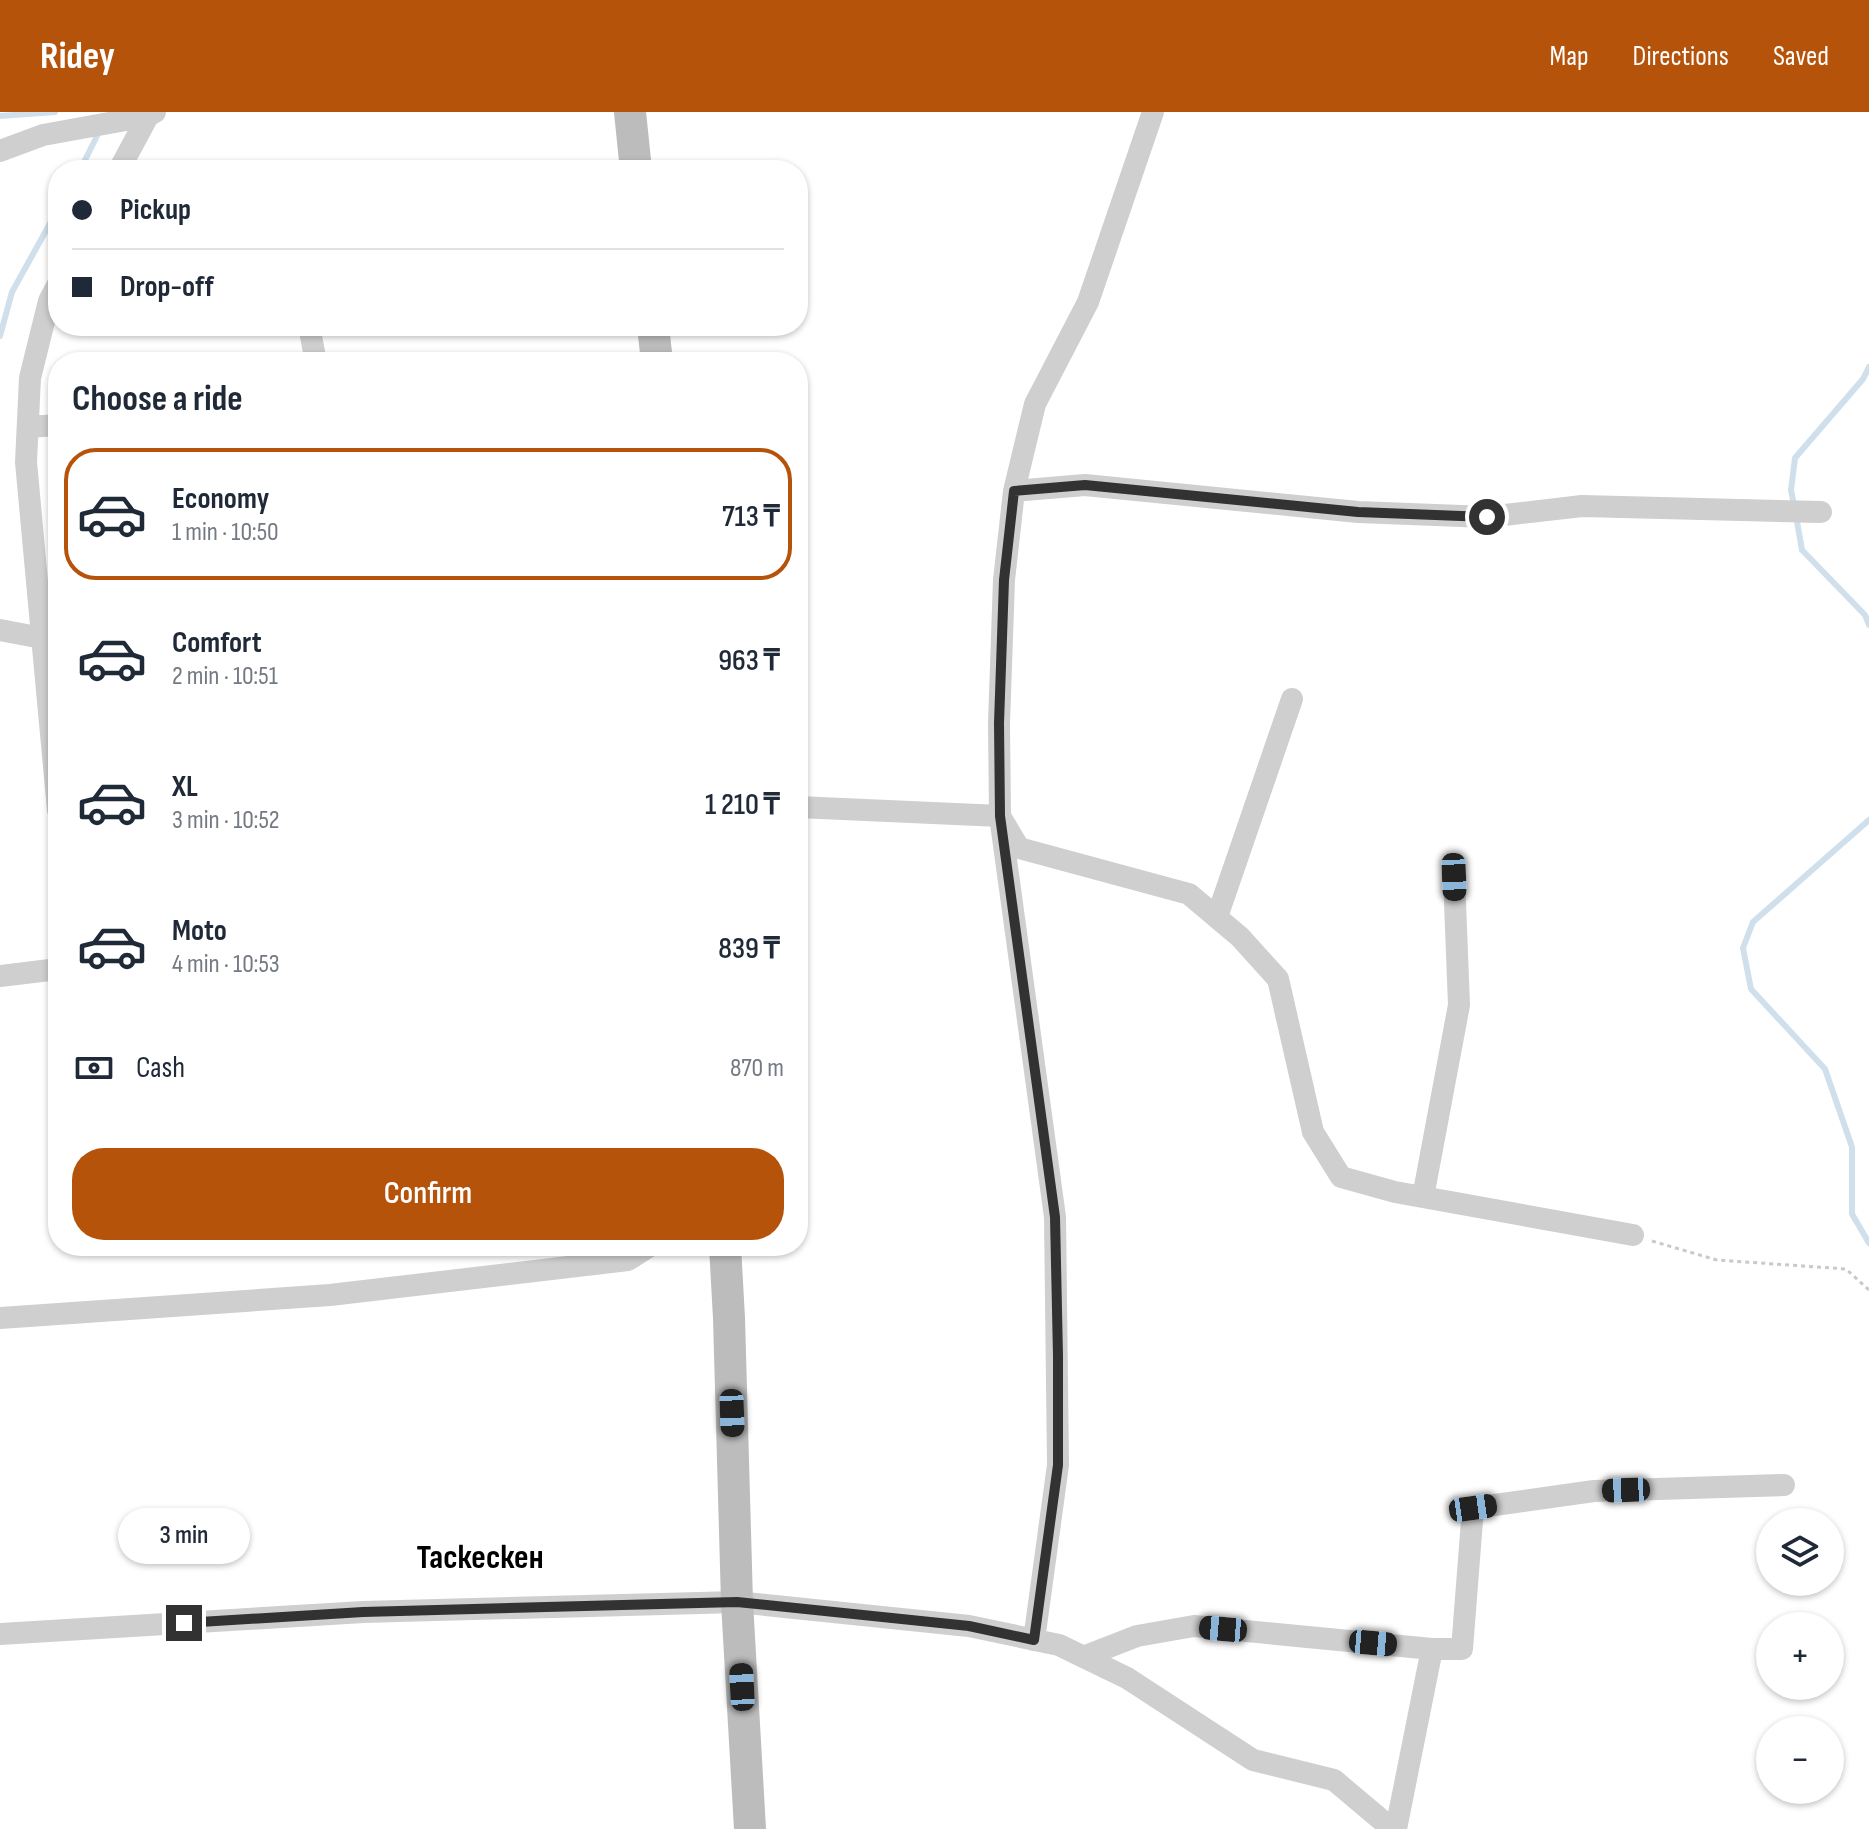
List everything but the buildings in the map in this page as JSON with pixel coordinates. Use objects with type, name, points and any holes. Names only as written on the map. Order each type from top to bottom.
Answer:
[{"type":"main road","points":[[630,112],[635,160]]},
{"type":"main road","points":[[726,1256],[737,1602],[750,1829]]},
{"type":"street","points":[[1034,1640],[1058,1465],[1055,1217],[1000,816],[999,723],[1004,580],[1014,491],[1035,404],[1088,302],[1153,112]]},
{"type":"street","points":[[0,151],[43,135],[152,114]]},
{"type":"street","points":[[125,160],[152,114]]},
{"type":"street","points":[[48,305],[30,378],[26,462],[48,702]]},
{"type":"street","points":[[28,427],[48,426]]},
{"type":"street","points":[[1014,491],[1085,485],[1358,512],[1487,517],[1582,506],[1821,512]]},
{"type":"street","points":[[0,630],[42,638]]},
{"type":"street","points":[[1217,917],[1292,699]]},
{"type":"street","points":[[808,807],[1000,816]]},
{"type":"street","points":[[1000,816],[1019,848],[1189,894],[1240,937],[1278,979],[1313,1132],[1341,1177],[1423,1197],[1633,1235]]},
{"type":"street","points":[[1423,1197],[1459,1005],[1454,877]]},
{"type":"street","points":[[0,976],[48,970]]},
{"type":"street","points":[[0,1318],[330,1295],[628,1260],[634,1256]]},
{"type":"street","points":[[1083,1657],[1137,1636],[1194,1626],[1432,1649],[1462,1649],[1473,1508],[1594,1491],[1784,1485]]},
{"type":"street","points":[[0,1634],[363,1612],[737,1602],[969,1626],[1059,1645],[1127,1678],[1253,1760],[1334,1780],[1394,1829],[1432,1649]]},
{"type":"path","points":[[1633,1235],[1717,1260],[1846,1269],[1869,1290]]},
{"type":"waterway","points":[[0,116],[55,112]]},
{"type":"waterway","points":[[85,160],[100,130]]},
{"type":"waterway","points":[[0,336],[12,292],[48,227]]},
{"type":"waterway","points":[[1794,505],[1791,490],[1795,458],[1863,379],[1869,367]]},
{"type":"waterway","points":[[1796,516],[1802,550],[1865,615],[1869,625]]},
{"type":"waterway","points":[[1869,820],[1753,922],[1743,948],[1751,989],[1825,1069],[1852,1147],[1852,1214],[1869,1243]]},
{"type":"district","name":"Таскескен","points":[[480,1557]]},
{"type":"route","points":[[184,1623],[363,1612],[737,1602],[969,1626],[1034,1640],[1058,1465],[1058,1356],[1055,1217],[1000,816],[999,723],[1004,580],[1014,491],[1085,485],[1358,512],[1487,517]]}]
